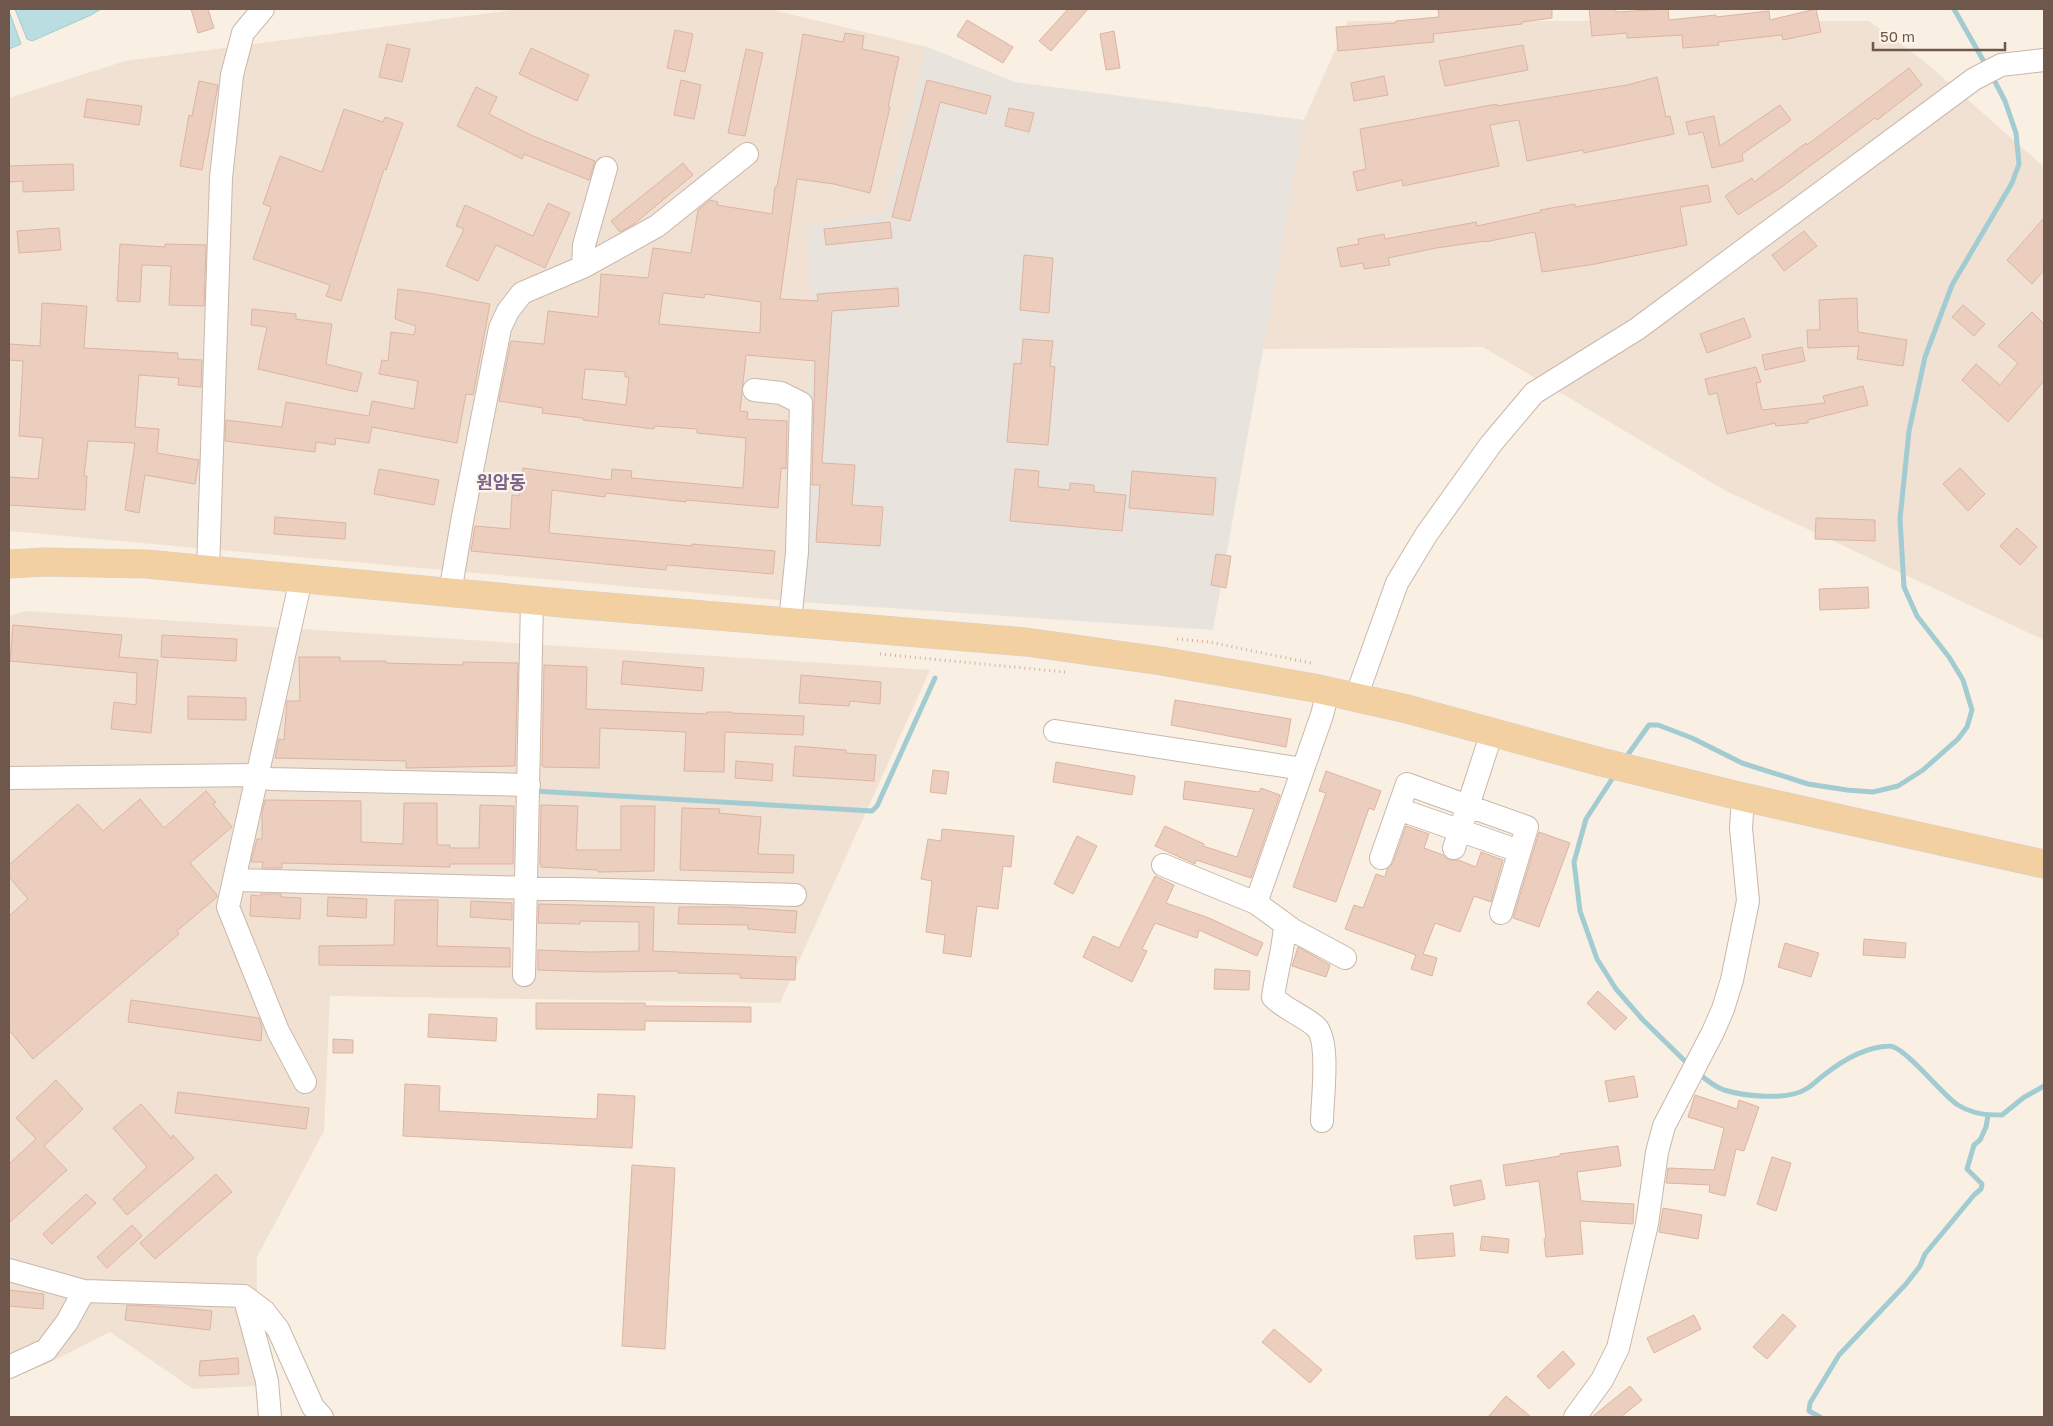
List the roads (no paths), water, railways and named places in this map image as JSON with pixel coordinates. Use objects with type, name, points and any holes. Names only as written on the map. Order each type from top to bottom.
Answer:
[{"type":"main road","points":[[9,564],[44,562],[146,564],[532,601],[1026,642],[1240,674],[1407,708],[1600,762],[1743,797],[2044,864]]},
{"type":"street","points":[[208,570],[221,178],[232,75],[243,33],[263,9]]},
{"type":"street","points":[[1356,697],[1397,583],[1426,535],[1491,444],[1534,393],[1637,329],[1974,79],[2001,64],[2044,60]]},
{"type":"street","points":[[450,593],[463,516],[500,328],[508,311],[522,293],[583,267],[657,226],[747,154]]},
{"type":"street","points":[[583,267],[584,245],[606,168]]},
{"type":"street","points":[[754,390],[781,393],[801,403],[797,552],[790,622]]},
{"type":"street","points":[[301,579],[228,907],[278,1031],[305,1082]]},
{"type":"street","points":[[524,975],[532,601]]},
{"type":"street","points":[[1256,903],[1322,714],[1328,691]]},
{"type":"street","points":[[1055,731],[1303,769]]},
{"type":"street","points":[[1456,839],[1492,732]]},
{"type":"street","points":[[9,778],[257,775],[270,779],[529,785]]},
{"type":"street","points":[[1381,858],[1407,784],[1527,827],[1501,913]]},
{"type":"street","points":[[1575,1417],[1602,1380],[1618,1348],[1646,1224],[1657,1152],[1664,1126],[1714,1032],[1732,980],[1748,901],[1741,828],[1743,797]]},
{"type":"street","points":[[1398,808],[1456,839],[1519,851]]},
{"type":"street","points":[[1163,865],[1256,903],[1284,924],[1345,958]]},
{"type":"street","points":[[234,880],[795,895]]},
{"type":"street","points":[[1284,924],[1284,938],[1275,979],[1274,997],[1295,1014],[1315,1025],[1322,1034],[1324,1078],[1322,1121]]},
{"type":"street","points":[[9,1270],[84,1291],[244,1296],[264,1311],[278,1329],[313,1407],[322,1417]]},
{"type":"street","points":[[9,1366],[46,1350],[67,1322],[84,1291]]},
{"type":"street","points":[[244,1296],[267,1381],[270,1417]]},
{"type":"water","points":[[15,9],[101,9],[32,41],[27,39]]},
{"type":"water","points":[[9,11],[21,44],[9,49]]},
{"type":"waterway","points":[[1954,9],[1987,67]]},
{"type":"waterway","points":[[1624,760],[1649,725],[1658,725],[1692,738],[1742,763],[1808,784],[1873,792],[1898,786],[1923,770],[1958,739],[1967,727],[1972,710],[1963,680],[1949,657],[1917,616],[1904,587],[1900,519],[1909,431],[1925,357],[1952,285],[2012,183],[2019,164],[2016,133],[2005,101],[1992,76]]},
{"type":"waterway","points":[[534,791],[872,811],[877,806],[935,678]]},
{"type":"waterway","points":[[1616,773],[1586,819],[1574,862],[1580,911],[1597,959],[1616,989],[1643,1020],[1690,1066]]},
{"type":"waterway","points":[[1698,1073],[1717,1087],[1732,1092],[1765,1096],[1788,1095],[1806,1089],[1831,1069],[1855,1055],[1871,1049],[1889,1046],[1904,1053],[1951,1100],[1974,1112],[2002,1115],[2023,1098],[2044,1086]]},
{"type":"waterway","points":[[1820,1417],[1809,1411],[1810,1403],[1839,1355],[1906,1284],[1920,1266],[1925,1254],[1981,1189],[1982,1184],[1967,1169],[1974,1145],[1980,1140],[1986,1127],[1988,1115]]},
{"type":"district","name":"원암동","points":[[501,482]]}]
